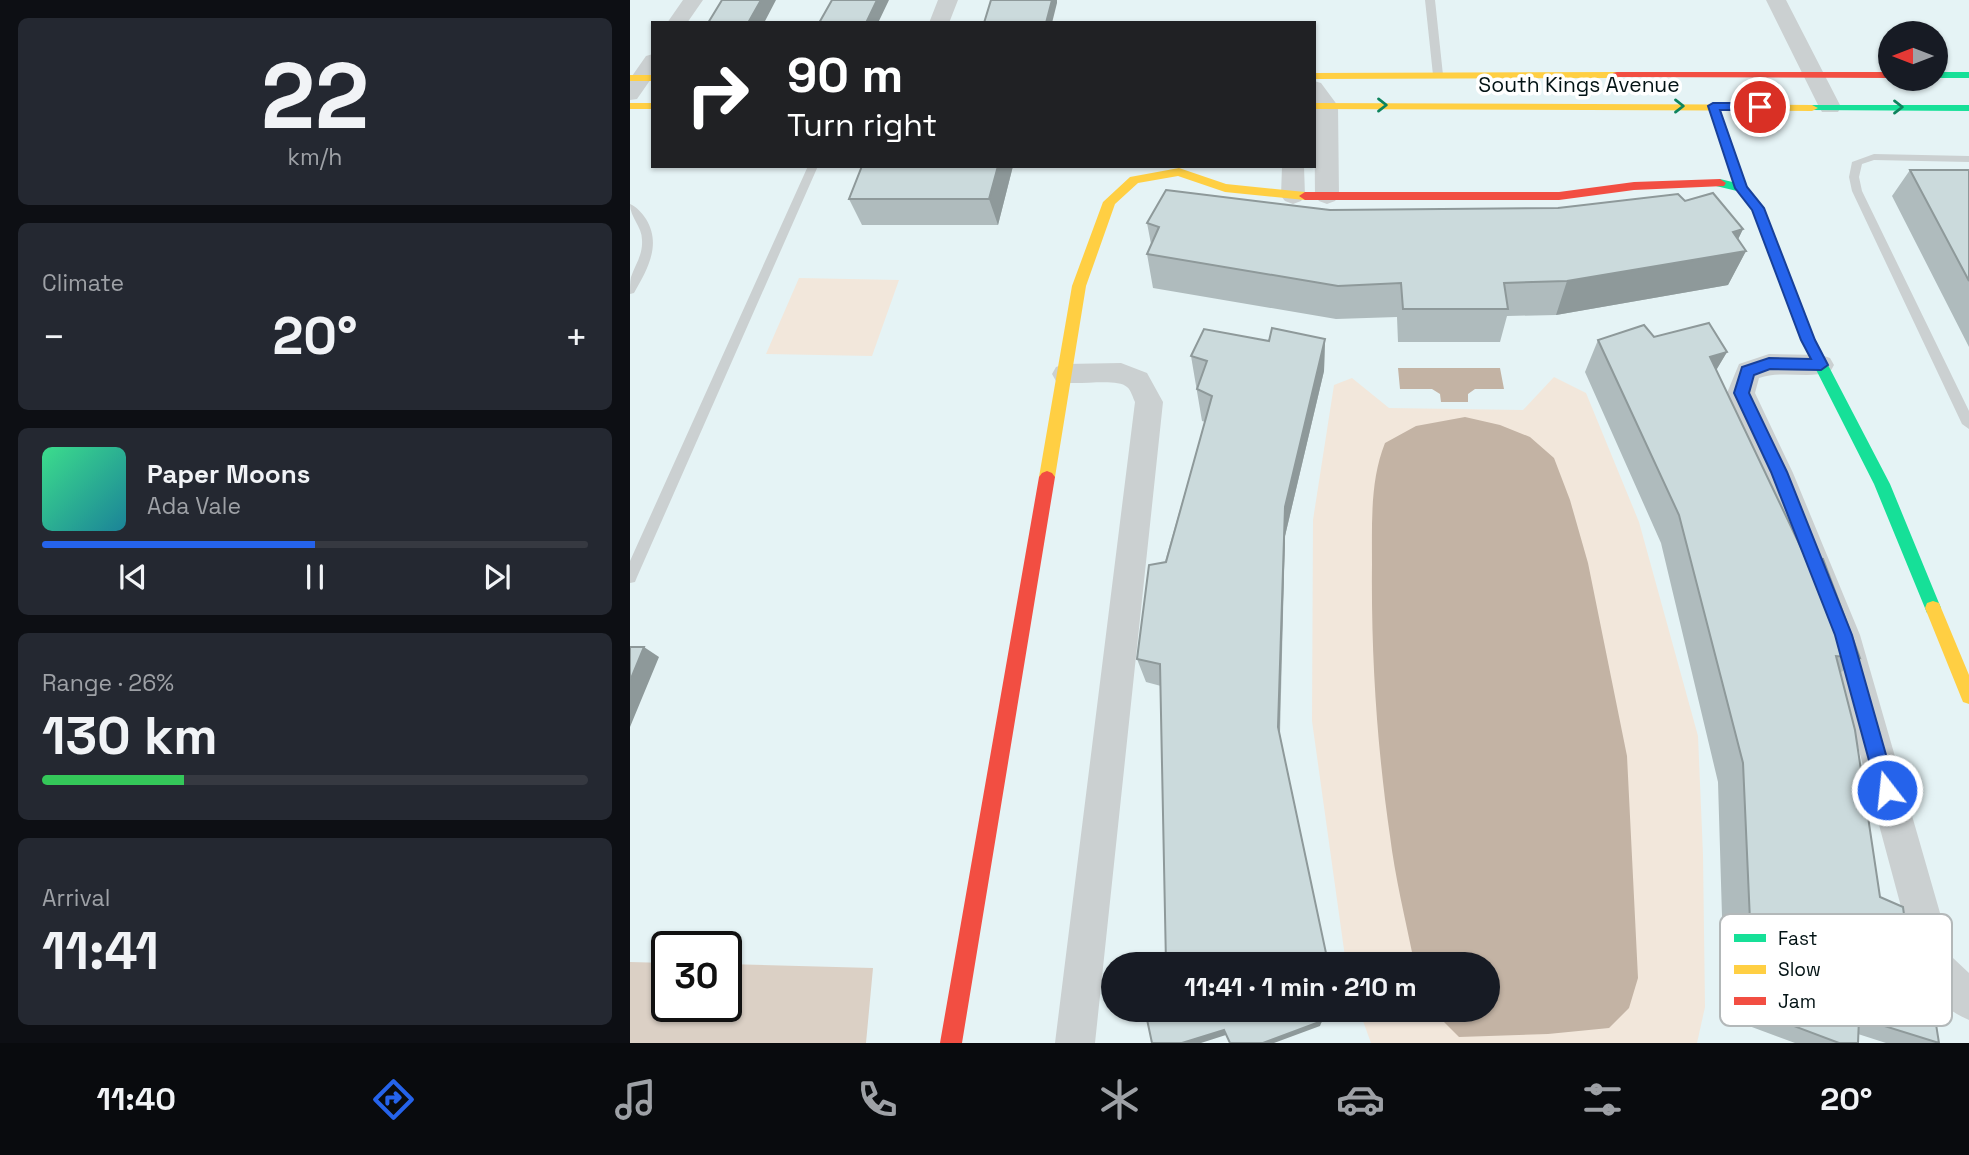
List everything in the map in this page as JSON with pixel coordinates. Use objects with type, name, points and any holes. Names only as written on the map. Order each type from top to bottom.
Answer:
[{"type":"street","points":[[678,21],[693,0]]},
{"type":"street","points":[[940,21],[948,0]]},
{"type":"street","points":[[1776,0],[1830,107]]},
{"type":"street","points":[[638,82],[651,63]]},
{"type":"street","name":"South Kings Avenue","points":[[1316,76],[1878,75]]},
{"type":"street","points":[[1948,75],[1969,75]]},
{"type":"street","points":[[1319,100],[1327,196]]},
{"type":"street","name":"South Kings Avenue","points":[[1319,100],[1969,108]]},
{"type":"street","points":[[630,106],[651,106]]},
{"type":"street","points":[[1293,168],[1293,196]]},
{"type":"street","points":[[951,1043],[1079,286],[1109,202],[1134,180],[1179,172],[1225,188],[1293,196],[1559,196],[1634,186],[1718,183],[1741,188],[1758,208],[1808,340],[1882,484],[1969,696]]},
{"type":"street","points":[[1821,365],[1769,364],[1748,371],[1741,393],[1779,472],[1844,635],[1921,914]]},
{"type":"street","points":[[1065,374],[1121,373],[1137,380],[1149,402],[1075,1043]]},
{"type":"street","points":[[1952,984],[1969,1000]]},
{"type":"lane","points":[[1430,0],[1438,75]]},
{"type":"lane","points":[[1713,106],[1741,188]]},
{"type":"lane","points":[[1969,159],[1874,157],[1857,162],[1854,177],[1857,191],[1969,424]]},
{"type":"lane","points":[[630,577],[812,168]]},
{"type":"lane","points":[[630,208],[645,221],[650,241],[630,290]]},
{"type":"shaded area","points":[[799,278],[899,280],[872,356],[766,354]]},
{"type":"shaded area","points":[[1398,368],[1500,368],[1504,389],[1475,389],[1468,394],[1468,402],[1441,402],[1440,394],[1432,389],[1400,389]]},
{"type":"shaded area","points":[[1554,377],[1586,393],[1639,522],[1698,736],[1705,1007],[1697,1043],[1371,1043],[1363,1022],[1500,1022],[1500,952],[1344,952],[1312,721],[1313,520],[1334,385],[1352,378],[1389,408],[1523,410]]},
{"type":"shaded area","points":[[1465,417],[1500,425],[1530,437],[1554,458],[1570,500],[1588,563],[1627,756],[1638,978],[1629,1008],[1609,1028],[1548,1034],[1459,1037],[1444,1022],[1500,1022],[1500,952],[1412,952],[1392,851],[1378,735],[1372,598],[1372,518],[1374,487],[1385,443],[1416,426]]},
{"type":"shaded area","points":[[630,962],[651,963],[651,1022],[742,1022],[742,964],[873,968],[866,1043],[630,1043]]},
{"type":"building","points":[[722,0],[761,0],[749,21],[709,21]]},
{"type":"building","points":[[832,0],[877,0],[867,21],[820,21]]},
{"type":"building","points":[[991,0],[1052,0],[1047,21],[985,21]]},
{"type":"building","points":[[861,168],[997,168],[989,199],[849,199]]},
{"type":"building","points":[[1910,170],[1969,170],[1969,281]]},
{"type":"building","points":[[1166,190],[1330,210],[1558,208],[1678,194],[1685,201],[1713,193],[1743,229],[1733,232],[1746,251],[1567,281],[1504,283],[1508,309],[1403,309],[1401,283],[1338,286],[1147,254],[1159,227],[1147,223]]},
{"type":"building","points":[[1709,323],[1727,352],[1710,357],[1805,556],[1823,559],[1860,658],[1836,656],[1855,730],[1880,897],[1903,907],[1904,914],[1750,914],[1743,763],[1679,515],[1598,340],[1644,325],[1654,337]]},
{"type":"building","points":[[1272,328],[1325,339],[1285,507],[1278,727],[1326,952],[1166,952],[1160,664],[1137,659],[1149,565],[1166,562],[1212,396],[1197,389],[1207,361],[1191,356],[1204,329],[1269,341]]},
{"type":"building","points":[[630,647],[644,647],[630,681]]},
{"type":"building","points":[[1148,1022],[1319,1022],[1263,1043],[1230,1043],[1224,1030],[1182,1043],[1152,1043]]},
{"type":"building","points":[[1794,1026],[1859,1026],[1858,1043],[1839,1043]]},
{"type":"building","points":[[1885,1026],[1936,1026],[1939,1043]]},
{"type":"traffic: fast","points":[[1948,75],[1969,75]]},
{"type":"traffic: fast","points":[[1812,108],[1969,108]]},
{"type":"traffic: fast","points":[[1720,183],[1741,188],[1758,208],[1808,340],[1882,484],[1933,608]]},
{"type":"traffic: slow","points":[[1316,76],[1617,75]]},
{"type":"traffic: slow","points":[[630,78],[651,78]]},
{"type":"traffic: slow","points":[[630,106],[651,106]]},
{"type":"traffic: slow","points":[[1316,106],[1812,108]]},
{"type":"traffic: slow","points":[[1047,477],[1079,286],[1109,202],[1134,180],[1179,172],[1225,188],[1305,196]]},
{"type":"traffic: slow","points":[[1933,608],[1969,696]]},
{"type":"traffic: jam","points":[[1617,75],[1878,75]]},
{"type":"traffic: jam","points":[[1305,196],[1559,196],[1634,186],[1720,183]]},
{"type":"traffic: jam","points":[[951,1043],[1047,477]]},
{"type":"route","points":[[1760,107],[1713,106],[1741,188],[1758,208],[1808,340],[1821,365],[1769,364],[1748,371],[1741,393],[1779,472],[1844,635],[1887,790]]}]
